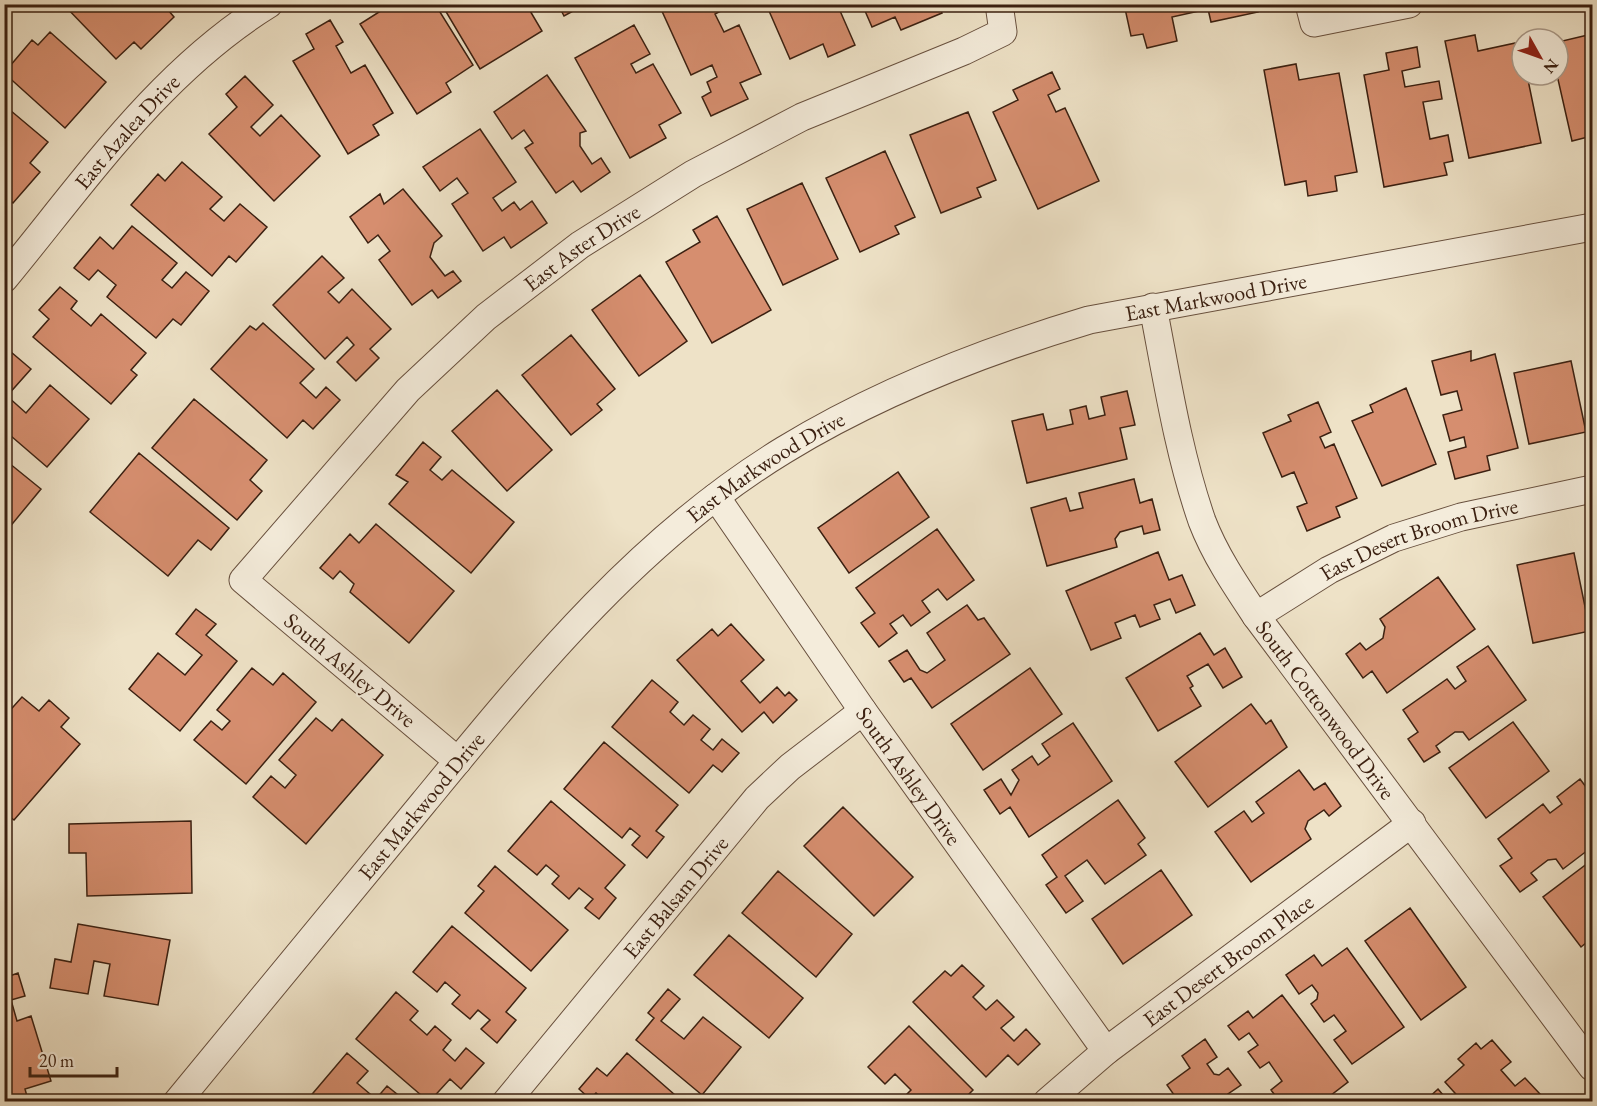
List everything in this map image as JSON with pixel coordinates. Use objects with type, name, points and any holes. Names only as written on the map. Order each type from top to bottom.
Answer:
[{"type":"street","name":"East Azalea Drive","points":[[4,279],[159,93],[206,48],[269,4]]},
{"type":"street","name":"East Aster Drive","points":[[243,580],[408,390],[486,317],[580,245],[693,174],[802,117],[964,51],[1003,32],[999,4]]},
{"type":"street","points":[[1311,14],[1409,4]]},
{"type":"street","name":"East Markwood Drive","points":[[177,1101],[534,670],[600,597],[653,548],[716,497],[782,451],[865,404],[939,370],[1016,342],[1089,320],[1593,227]]},
{"type":"street","name":"South Cottonwood Drive","points":[[1153,307],[1185,465],[1203,523],[1228,574],[1256,616],[1593,1067]]},
{"type":"street","name":"East Desert Broom Drive","points":[[1256,616],[1329,570],[1394,538],[1461,518],[1593,489]]},
{"type":"street","name":"South Ashley Drive","points":[[716,497],[863,711],[1106,1051]]},
{"type":"street","name":"South Ashley Drive","points":[[243,580],[458,761]]},
{"type":"street","name":"East Balsam Drive","points":[[506,1101],[757,798],[790,767],[863,711]]},
{"type":"street","name":"East Desert Broom Place","points":[[1047,1101],[1106,1051],[1412,823]]},
{"type":"building","points":[[63,4],[163,4],[174,17],[141,49],[134,42],[116,59]]},
{"type":"building","points":[[385,4],[417,4],[419,8],[424,4],[435,4],[473,65],[446,83],[451,92],[417,114],[360,24],[387,7]]},
{"type":"building","points":[[526,4],[542,31],[480,69],[442,5]]},
{"type":"building","points":[[558,4],[586,4],[564,16]]},
{"type":"building","points":[[671,4],[734,4],[715,14],[724,32],[739,25],[761,74],[740,83],[748,99],[711,116],[702,97],[711,92],[707,82],[717,77],[712,65],[691,75],[661,9]]},
{"type":"building","points":[[766,4],[837,4],[855,45],[828,57],[823,44],[790,59]]},
{"type":"building","points":[[862,4],[938,4],[942,13],[901,30],[895,17],[872,27]]},
{"type":"building","points":[[1124,4],[1256,4],[1258,12],[1211,22],[1208,9],[1172,17],[1177,41],[1147,48],[1143,34],[1131,36]]},
{"type":"building","points":[[330,20],[343,42],[336,46],[351,73],[365,65],[393,113],[373,125],[379,135],[348,154],[293,61],[314,49],[306,34]]},
{"type":"building","points":[[634,25],[650,54],[631,64],[636,73],[653,64],[681,113],[659,125],[666,138],[630,158],[575,58]]},
{"type":"building","points":[[50,32],[106,82],[65,128],[4,73],[32,40],[38,45]]},
{"type":"building","points":[[1592,34],[1592,136],[1572,141],[1560,87],[1570,87],[1570,39]]},
{"type":"building","points":[[1475,35],[1478,51],[1510,44],[1510,87],[1529,87],[1541,143],[1469,158],[1445,41]]},
{"type":"building","points":[[1417,47],[1420,67],[1402,71],[1405,87],[1439,81],[1442,99],[1423,102],[1430,139],[1448,135],[1453,161],[1444,163],[1447,175],[1384,187],[1364,75],[1389,70],[1386,53]]},
{"type":"building","points":[[1296,64],[1299,80],[1339,73],[1357,172],[1335,176],[1337,191],[1308,196],[1306,181],[1285,185],[1264,70]]},
{"type":"building","points":[[1052,72],[1060,89],[1048,95],[1056,112],[1065,108],[1099,181],[1038,209],[993,112],[1018,100],[1013,90]]},
{"type":"building","points":[[547,75],[586,131],[580,133],[580,146],[592,164],[601,158],[610,172],[581,192],[573,181],[556,193],[525,148],[533,143],[524,130],[512,139],[494,112]]},
{"type":"building","points":[[245,76],[273,105],[251,127],[260,136],[281,115],[320,156],[274,201],[209,134],[237,107],[226,94]]},
{"type":"building","points":[[4,105],[48,142],[30,163],[40,172],[13,203],[4,196]]},
{"type":"building","points":[[968,112],[996,180],[977,188],[981,197],[941,213],[910,135]]},
{"type":"building","points":[[480,129],[516,182],[493,198],[502,211],[514,202],[520,210],[532,201],[547,223],[511,248],[504,237],[483,251],[452,204],[468,193],[457,178],[440,191],[423,167]]},
{"type":"building","points":[[885,151],[915,217],[895,226],[899,234],[860,252],[826,178]]},
{"type":"building","points":[[182,162],[222,197],[210,209],[224,221],[240,204],[267,227],[236,262],[229,256],[212,276],[131,205],[158,174],[165,181]]},
{"type":"building","points":[[802,183],[838,259],[783,285],[747,209]]},
{"type":"building","points":[[403,189],[442,236],[434,243],[430,257],[445,276],[453,271],[461,281],[438,298],[432,290],[412,305],[379,260],[390,251],[378,235],[368,243],[350,217],[380,194],[384,204]]},
{"type":"building","points":[[717,216],[771,310],[712,343],[666,262],[700,242],[693,230]]},
{"type":"building","points":[[132,226],[177,263],[162,280],[172,288],[186,272],[209,291],[181,325],[173,319],[156,338],[107,297],[116,285],[98,270],[89,280],[74,268],[100,237],[113,249]]},
{"type":"building","points":[[322,256],[344,278],[328,292],[339,303],[352,289],[391,329],[370,349],[379,358],[356,381],[337,362],[354,345],[347,337],[325,359],[273,305]]},
{"type":"building","points":[[640,275],[687,341],[639,376],[592,310]]},
{"type":"building","points":[[60,287],[77,301],[71,309],[91,326],[101,314],[146,353],[131,370],[137,375],[111,404],[33,337],[49,319],[39,310]]},
{"type":"building","points":[[263,323],[314,369],[300,383],[316,398],[326,387],[340,400],[313,429],[303,420],[287,438],[211,369],[250,326],[256,330]]},
{"type":"building","points":[[571,335],[615,389],[597,404],[602,410],[571,435],[522,375]]},
{"type":"building","points":[[1471,351],[1471,361],[1495,354],[1518,448],[1487,456],[1490,470],[1455,479],[1448,452],[1466,447],[1464,437],[1450,441],[1443,415],[1462,410],[1457,391],[1441,395],[1432,361]]},
{"type":"building","points":[[11,352],[31,369],[7,396],[26,413],[50,385],[89,419],[47,467],[4,430],[4,359]]},
{"type":"building","points":[[1571,361],[1586,432],[1529,444],[1514,373]]},
{"type":"building","points":[[1406,388],[1436,464],[1382,486],[1352,421],[1373,412],[1370,405]]},
{"type":"building","points":[[497,390],[552,450],[507,491],[452,431]]},
{"type":"building","points":[[1127,391],[1135,425],[1120,428],[1127,459],[1027,483],[1012,421],[1043,414],[1047,430],[1073,424],[1070,410],[1086,406],[1089,419],[1105,415],[1101,397]]},
{"type":"building","points":[[194,399],[267,460],[250,480],[262,491],[237,520],[152,448]]},
{"type":"building","points":[[1318,402],[1331,432],[1320,437],[1325,448],[1334,444],[1357,498],[1336,507],[1340,517],[1307,531],[1297,507],[1307,503],[1294,472],[1282,477],[1263,433],[1291,421],[1288,415]]},
{"type":"building","points":[[423,442],[441,457],[430,470],[442,480],[452,470],[514,522],[471,573],[389,504],[408,482],[396,475]]},
{"type":"building","points":[[139,453],[229,528],[211,550],[198,540],[168,576],[90,512]]},
{"type":"building","points":[[4,459],[41,489],[4,534]]},
{"type":"building","points":[[898,472],[929,517],[849,573],[818,528]]},
{"type":"building","points":[[1134,479],[1140,503],[1152,499],[1160,530],[1144,534],[1142,526],[1120,532],[1115,539],[1117,547],[1047,566],[1031,508],[1066,498],[1070,511],[1083,508],[1079,493]]},
{"type":"building","points":[[376,524],[454,591],[409,643],[350,592],[354,584],[340,571],[333,579],[320,568],[350,534],[359,543]]},
{"type":"building","points":[[937,529],[974,580],[947,600],[938,589],[922,601],[930,612],[911,626],[903,615],[890,624],[897,633],[879,647],[861,623],[875,613],[856,588]]},
{"type":"building","points":[[1158,552],[1169,580],[1182,575],[1195,605],[1176,613],[1170,599],[1154,605],[1160,619],[1140,627],[1135,615],[1115,623],[1121,638],[1091,650],[1066,591]]},
{"type":"building","points":[[1574,553],[1590,631],[1533,643],[1517,565]]},
{"type":"building","points":[[1438,577],[1475,629],[1387,693],[1372,671],[1363,678],[1346,654],[1360,643],[1366,650],[1383,638],[1385,627],[1380,619]]},
{"type":"building","points":[[967,605],[978,620],[984,618],[1010,654],[932,708],[911,678],[904,682],[889,661],[907,650],[920,670],[927,673],[945,660],[927,633]]},
{"type":"building","points":[[196,609],[216,624],[206,635],[237,661],[180,731],[129,689],[158,653],[185,675],[202,655],[176,634]]},
{"type":"building","points":[[731,624],[764,660],[741,681],[760,703],[777,687],[785,696],[789,692],[797,700],[773,723],[764,712],[742,732],[677,660],[712,629],[718,636]]},
{"type":"building","points":[[1200,633],[1214,655],[1225,648],[1242,677],[1223,688],[1208,664],[1187,676],[1193,686],[1190,688],[1201,706],[1158,731],[1126,678]]},
{"type":"building","points":[[1488,646],[1526,700],[1469,740],[1463,732],[1455,732],[1436,746],[1440,752],[1424,762],[1408,739],[1418,732],[1403,710],[1447,679],[1455,689],[1466,681],[1457,667]]},
{"type":"building","points":[[252,668],[273,685],[283,673],[316,702],[246,784],[194,740],[211,721],[222,730],[230,721],[217,710]]},
{"type":"building","points":[[1030,668],[1062,714],[983,770],[951,724]]},
{"type":"building","points":[[652,680],[678,702],[670,712],[684,725],[693,715],[710,729],[701,740],[713,750],[722,739],[739,753],[722,772],[713,765],[689,793],[612,727]]},
{"type":"building","points":[[22,697],[39,711],[49,700],[69,718],[61,727],[80,744],[14,820],[4,812],[4,717]]},
{"type":"building","points":[[1251,704],[1266,724],[1271,720],[1287,747],[1208,807],[1175,762]]},
{"type":"building","points":[[316,718],[332,731],[342,719],[383,755],[306,844],[253,797],[271,776],[285,788],[296,775],[279,760]]},
{"type":"building","points":[[1513,722],[1549,771],[1486,818],[1449,768]]},
{"type":"building","points":[[1073,723],[1112,781],[1029,837],[1010,807],[1000,814],[984,790],[1001,779],[1011,795],[1019,780],[1012,770],[1032,756],[1038,765],[1050,756],[1042,744]]},
{"type":"building","points":[[604,742],[678,805],[656,831],[664,837],[647,858],[632,845],[640,836],[630,828],[622,838],[564,789]]},
{"type":"building","points":[[1299,770],[1314,790],[1325,783],[1341,806],[1329,816],[1324,810],[1308,821],[1305,829],[1311,839],[1251,882],[1215,832],[1244,811],[1252,822],[1264,813],[1256,802]]},
{"type":"building","points":[[1580,779],[1592,795],[1592,847],[1563,869],[1556,859],[1548,860],[1531,873],[1537,880],[1520,892],[1500,866],[1512,858],[1498,839],[1543,804],[1550,813],[1562,804],[1557,797]]},
{"type":"building","points":[[1118,800],[1145,838],[1138,844],[1146,855],[1105,884],[1087,860],[1065,876],[1083,901],[1066,913],[1046,885],[1057,877],[1042,855]]},
{"type":"building","points":[[551,801],[625,865],[605,888],[616,898],[599,919],[585,908],[593,899],[579,888],[569,899],[552,884],[559,876],[546,865],[537,875],[508,851]]},
{"type":"building","points":[[843,807],[913,877],[874,916],[804,846]]},
{"type":"building","points":[[191,821],[192,893],[87,896],[86,853],[69,853],[69,824]]},
{"type":"building","points":[[1592,860],[1592,938],[1581,947],[1543,897]]},
{"type":"building","points":[[495,866],[568,930],[531,971],[465,913],[484,891],[478,886]]},
{"type":"building","points":[[1161,870],[1192,915],[1123,964],[1092,919]]},
{"type":"building","points":[[778,871],[852,934],[816,977],[742,913]]},
{"type":"building","points":[[1410,908],[1466,987],[1421,1020],[1365,941]]},
{"type":"building","points":[[78,924],[170,940],[158,1005],[104,996],[110,964],[94,961],[88,994],[50,988],[55,959],[71,962]]},
{"type":"building","points":[[452,926],[526,988],[506,1012],[516,1020],[497,1043],[481,1029],[490,1020],[478,1010],[470,1019],[452,1004],[460,995],[445,982],[437,992],[413,972]]},
{"type":"building","points":[[729,935],[803,998],[769,1038],[694,975]]},
{"type":"building","points":[[1347,948],[1404,1027],[1352,1064],[1334,1040],[1346,1031],[1334,1015],[1324,1022],[1311,1004],[1317,999],[1318,993],[1312,985],[1299,994],[1286,975],[1314,955],[1322,966]]},
{"type":"building","points":[[962,965],[984,986],[973,997],[986,1010],[997,1000],[1014,1017],[1001,1028],[1014,1041],[1026,1029],[1040,1044],[1018,1065],[1008,1055],[986,1077],[913,1002],[945,971],[951,976]]},
{"type":"building","points":[[18,973],[25,996],[11,1000],[17,1021],[31,1016],[51,1081],[25,1089],[28,1100],[4,1102],[4,978]]},
{"type":"building","points":[[668,989],[680,999],[661,1021],[684,1039],[703,1017],[741,1047],[702,1095],[636,1040],[654,1018],[648,1013]]},
{"type":"building","points":[[396,992],[418,1011],[410,1020],[427,1035],[435,1026],[451,1040],[443,1050],[455,1061],[466,1048],[484,1063],[461,1089],[450,1079],[429,1102],[356,1039]]},
{"type":"building","points":[[1282,995],[1348,1082],[1322,1102],[1280,1102],[1271,1090],[1282,1081],[1269,1062],[1260,1068],[1248,1052],[1258,1045],[1249,1033],[1239,1040],[1228,1026],[1248,1011],[1253,1018]]},
{"type":"building","points":[[909,1026],[973,1090],[961,1102],[899,1102],[911,1090],[895,1074],[885,1084],[868,1067]]},
{"type":"building","points":[[1205,1039],[1217,1057],[1207,1064],[1214,1074],[1219,1075],[1228,1068],[1241,1085],[1228,1094],[1234,1102],[1179,1102],[1167,1085],[1190,1068],[1182,1056]]},
{"type":"building","points":[[1492,1040],[1511,1062],[1501,1070],[1515,1086],[1525,1078],[1540,1094],[1534,1102],[1463,1102],[1445,1082],[1464,1065],[1458,1059],[1476,1043],[1481,1049]]},
{"type":"building","points":[[347,1053],[368,1071],[357,1083],[376,1099],[387,1086],[403,1099],[401,1102],[311,1102],[308,1099]]},
{"type":"building","points":[[627,1053],[683,1102],[606,1102],[596,1093],[590,1099],[579,1089],[597,1068],[607,1076]]},
{"type":"building","points":[[1438,1089],[1449,1102],[1424,1102]]}]
